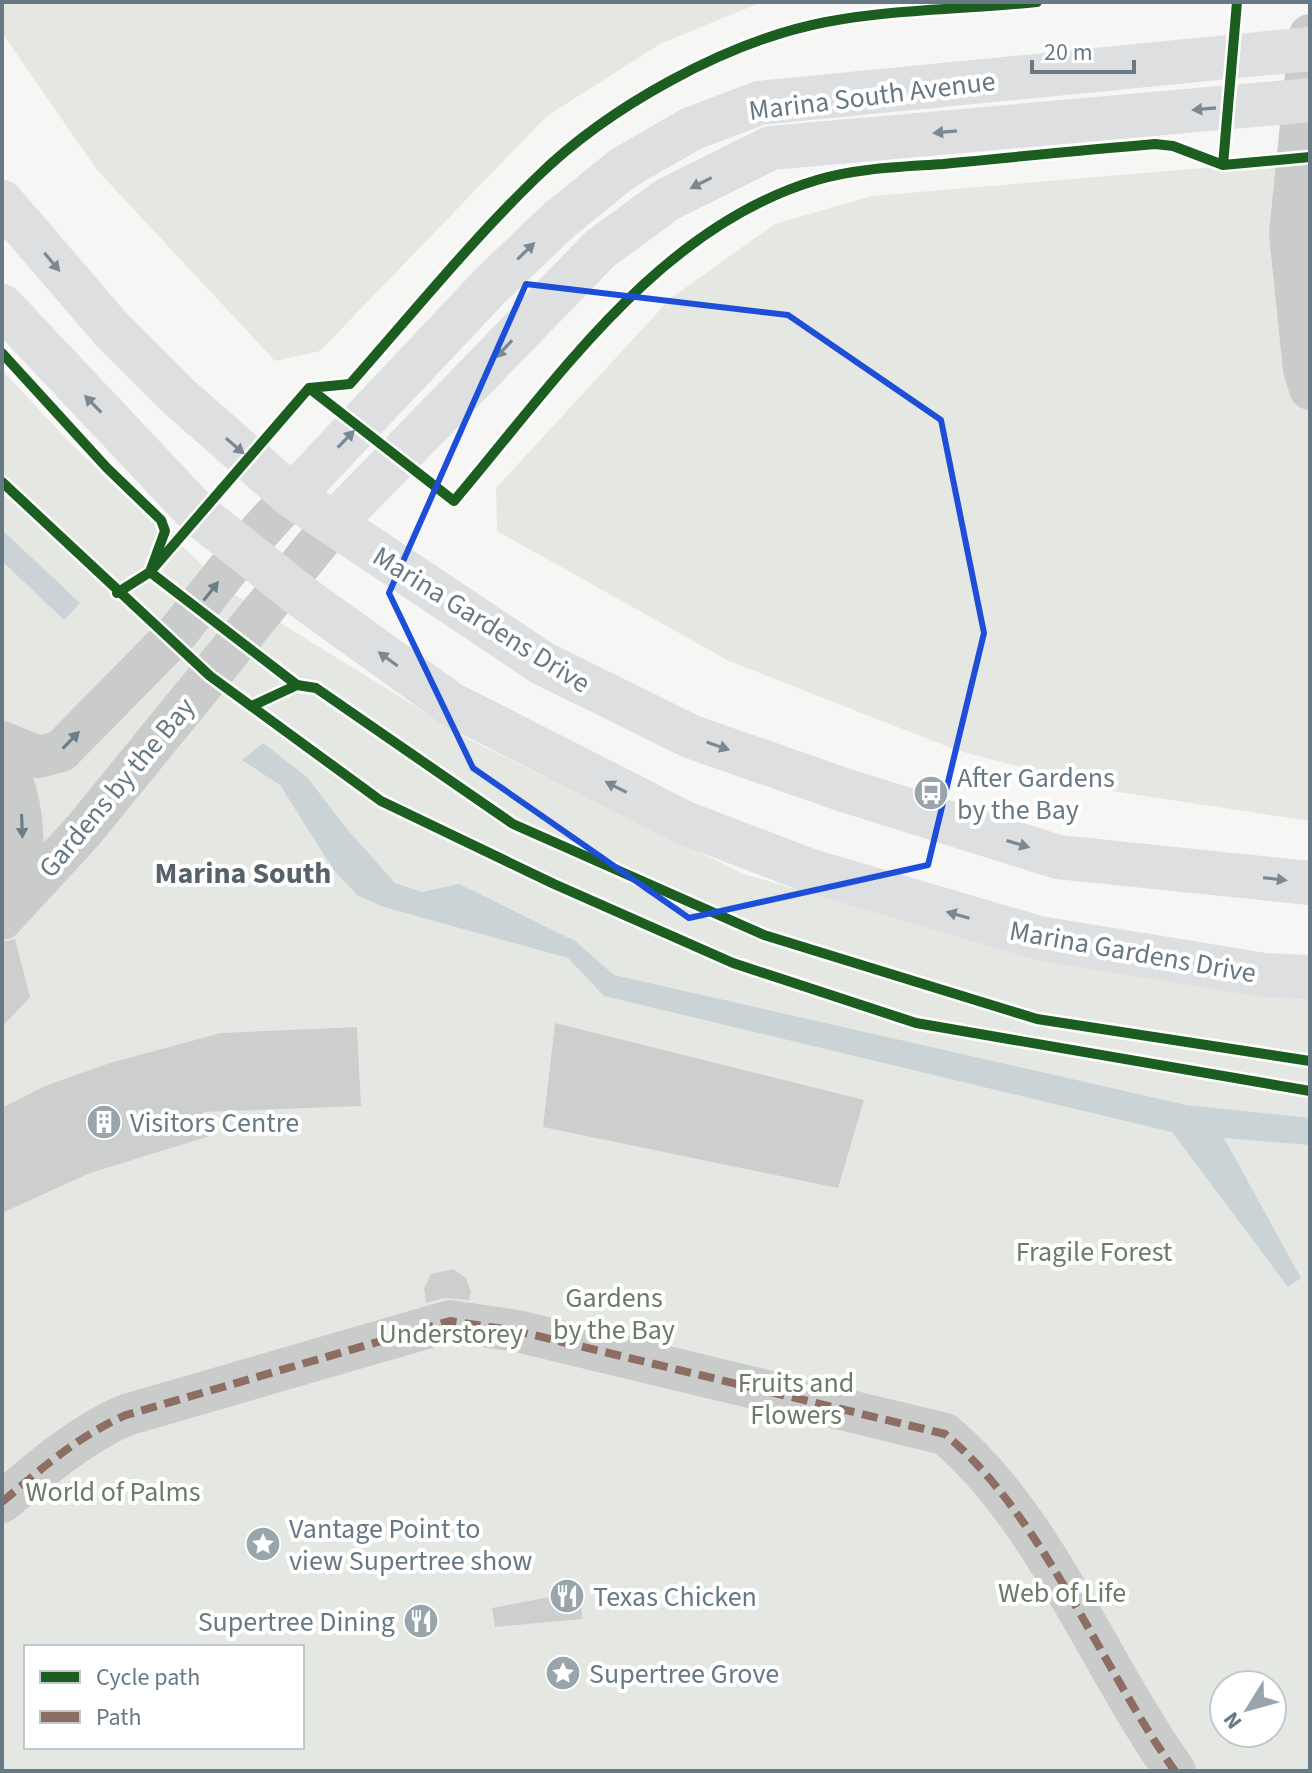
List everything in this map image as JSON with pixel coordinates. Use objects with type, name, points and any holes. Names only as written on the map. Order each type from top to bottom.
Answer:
[{"type":"main road","name":"Marina South Avenue","points":[[292,496],[491,285],[559,220],[622,169],[691,129],[759,103],[1309,44]]},
{"type":"main road","name":"Marina South Avenue","points":[[334,523],[600,249],[668,199],[771,148],[1306,100]]},
{"type":"main road","name":"Marina Gardens Drive","points":[[2,202],[112,330],[178,396],[292,496],[542,663],[692,737],[844,790],[1058,857],[1310,883]]},
{"type":"main road","name":"Marina Gardens Drive","points":[[2,306],[199,515],[284,583],[451,704],[685,823],[808,870],[1039,938],[1264,975],[1310,977]]},
{"type":"street","points":[[1309,44],[1306,100],[1290,234],[1304,369],[1310,389]]},
{"type":"street","name":"Gardens by the Bay","points":[[2,742],[39,757],[61,751],[179,631],[243,550],[292,496]]},
{"type":"street","name":"Gardens by the Bay","points":[[12,908],[112,796],[334,523]]},
{"type":"street","name":"Gardens by the Bay","points":[[2,759],[13,778],[23,815],[12,908]]},
{"type":"street","points":[[2,1502],[93,1430],[126,1415],[450,1321],[517,1331],[945,1434],[971,1456],[1020,1520],[1175,1771]]},
{"type":"highlighted area","points":[[526,284],[788,315],[941,420],[984,633],[928,865],[689,918],[473,768],[389,593]]},
{"type":"green space","points":[[2,2],[762,2],[660,44],[547,116],[320,351],[275,361],[97,170],[2,33]]},
{"type":"green space","points":[[1310,159],[1310,821],[1112,791],[956,750],[729,661],[497,531],[496,488],[670,299],[775,224],[872,196]]},
{"type":"green space","name":"Gardens by the Bay","points":[[2,370],[70,443],[234,594],[468,739],[744,874],[1033,959],[1310,997],[1310,1771],[2,1771]]},
{"type":"shaded area","points":[[2,530],[80,603],[64,620],[2,561]]},
{"type":"shaded area","points":[[263,743],[307,777],[346,828],[395,883],[422,892],[459,884],[575,941],[614,975],[1186,1105],[1310,1118],[1310,1145],[1224,1138],[1301,1278],[1288,1287],[1172,1132],[604,996],[568,958],[384,907],[357,895],[333,869],[280,785],[242,760]]},
{"type":"building","points":[[15,939],[30,997],[2,1027],[2,942]]},
{"type":"building","points":[[555,1023],[864,1100],[838,1188],[543,1127]]},
{"type":"building","name":"Visitors Centre","points":[[357,1027],[361,1106],[203,1112],[210,1136],[90,1173],[2,1213],[2,1108],[45,1086],[110,1063],[221,1033]]},
{"type":"building","points":[[453,1269],[466,1278],[471,1292],[469,1300],[444,1298],[426,1303],[424,1288],[431,1274]]},
{"type":"building","points":[[581,1591],[582,1619],[495,1627],[492,1608]]},
{"type":"marked path","points":[[2,1502],[76,1443],[126,1415],[450,1321],[517,1331],[945,1434],[980,1468],[1042,1549],[1121,1686],[1175,1771]]},
{"type":"cycle path","points":[[297,685],[150,572],[309,388],[350,384],[464,253],[536,178],[598,126],[633,102],[671,80],[749,44],[788,31],[852,18],[1037,2]]},
{"type":"cycle path","points":[[1223,165],[1237,2]]},
{"type":"cycle path","points":[[309,388],[454,501],[614,313],[659,271],[708,233],[760,202],[817,180],[863,170],[1155,144],[1173,146],[1223,165],[1310,157]]},
{"type":"cycle path","points":[[2,353],[107,468],[161,520],[165,531],[150,572],[117,593]]},
{"type":"cycle path","points":[[2,482],[210,676],[381,801],[554,884],[733,963],[916,1023],[1310,1091]]},
{"type":"cycle path","points":[[252,706],[297,685],[316,688],[513,824],[764,935],[1037,1019],[1310,1061]]},
{"type":"place","name":"After Gardens by the Bay","points":[[931,793]]},
{"type":"place","name":"Visitors Centre","points":[[104,1122]]},
{"type":"place","name":"Vantage Point to view Supertree show","points":[[263,1544]]},
{"type":"place","name":"Texas Chicken","points":[[567,1596]]},
{"type":"place","name":"Supertree Dining","points":[[421,1621]]},
{"type":"place","name":"Supertree Grove","points":[[563,1673]]},
{"type":"district","name":"Marina South","points":[[243,873]]},
{"type":"park label","name":"Fragile Forest","points":[[1094,1251]]},
{"type":"park label","name":"Understorey","points":[[451,1333]]},
{"type":"park label","name":"Fruits and Flowers","points":[[796,1398]]},
{"type":"park label","name":"World of Palms","points":[[113,1491]]},
{"type":"park label","name":"Web of Life","points":[[1062,1592]]}]
